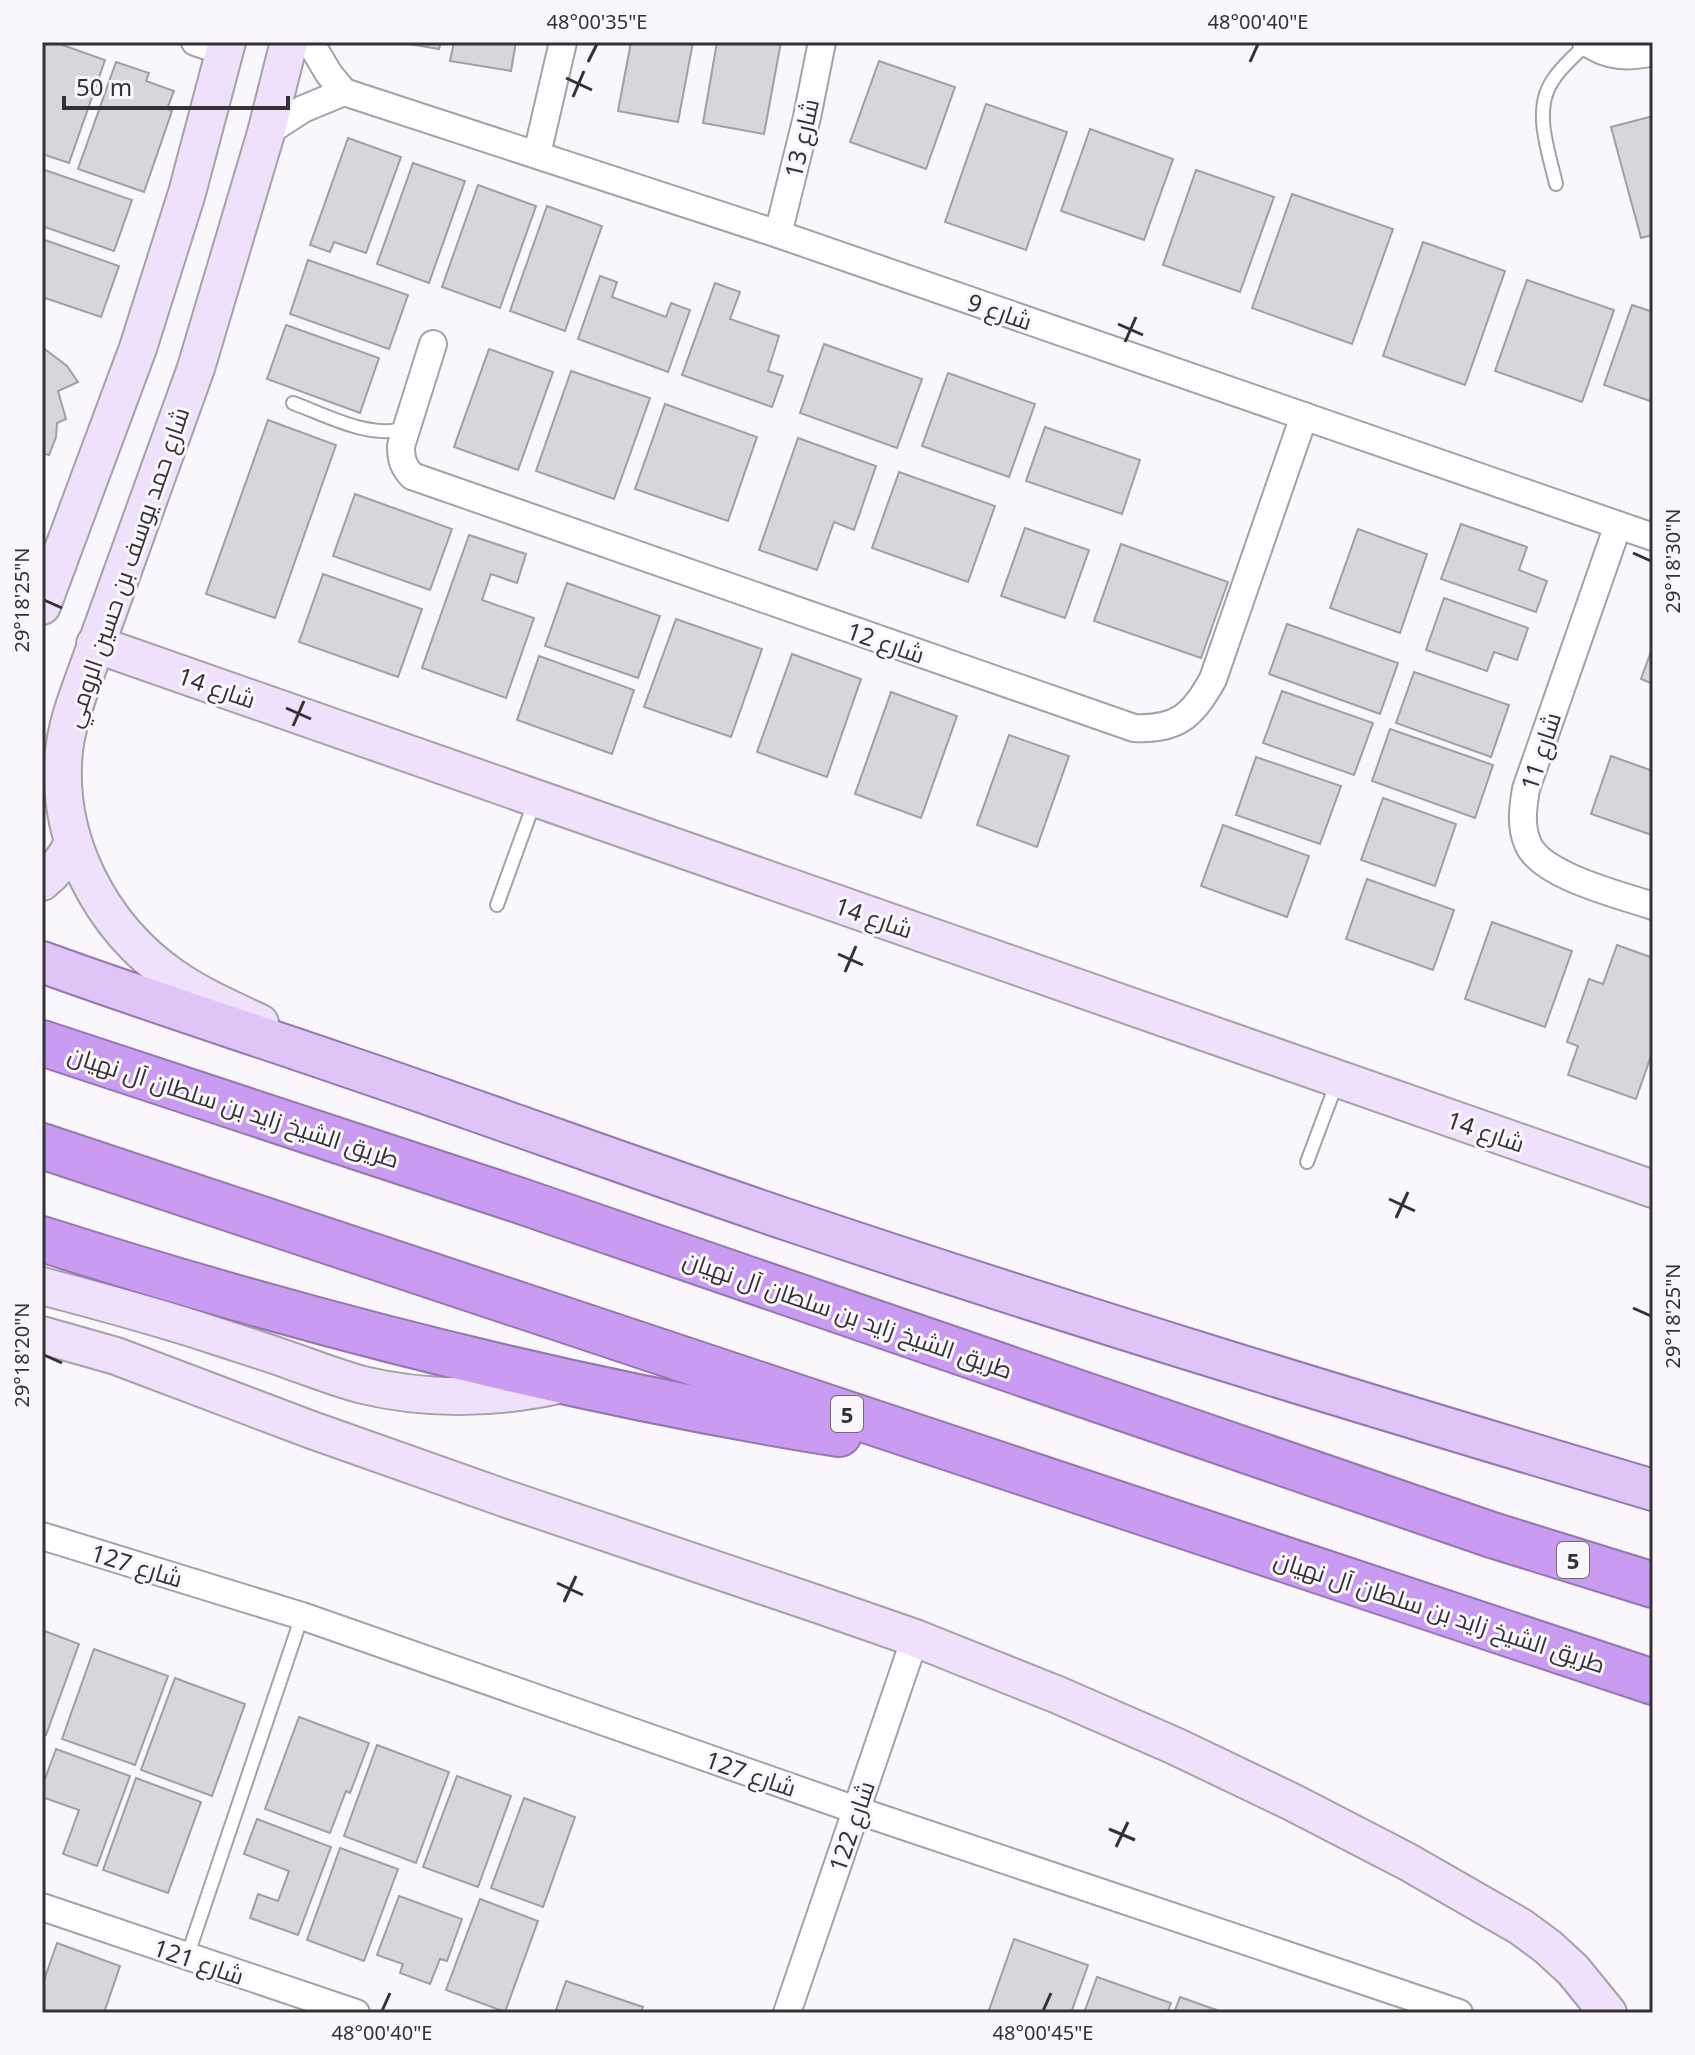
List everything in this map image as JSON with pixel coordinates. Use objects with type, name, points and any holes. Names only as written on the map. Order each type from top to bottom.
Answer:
[{"type":"highway","name":"طريق الشيخ زايد بن سلطان آل نهيان","points":[[42,1043],[533,1205],[1492,1535],[1653,1585]]},
{"type":"highway","name":"طريق الشيخ زايد بن سلطان آل نهيان","points":[[42,1146],[1653,1682]]},
{"type":"highway","name":"5","points":[[42,1239],[306,1319],[569,1383],[820,1431],[968,1454]]},
{"type":"highway","points":[[1492,1535],[1653,1564]]},
{"type":"main road","points":[[42,962],[809,1227],[1377,1408],[1653,1490]]},
{"type":"street","name":"شارع حمد يوسف بن حسين الرومي","points":[[289,42],[266,133],[196,368],[68,726],[63,795],[73,843],[83,869],[96,895],[131,941],[174,978],[340,1064]]},
{"type":"street","points":[[266,133],[303,109],[344,92],[310,42]]},
{"type":"street","points":[[537,154],[563,42]]},
{"type":"street","name":"شارع 13","points":[[778,234],[822,42]]},
{"type":"street","points":[[1587,43],[1602,52],[1624,56],[1653,52]]},
{"type":"street","points":[[42,606],[138,348],[187,193],[216,45]]},
{"type":"street","name":"شارع 9","points":[[344,92],[778,234],[1653,537]]},
{"type":"street","name":"شارع 12","points":[[433,344],[401,446],[404,468],[412,476],[1134,728],[1149,729],[1180,720],[1193,711],[1213,679],[1304,416]]},
{"type":"street","name":"شارع 11","points":[[1618,525],[1526,789],[1523,826],[1527,844],[1549,868],[1653,906]]},
{"type":"street","name":"شارع 14","points":[[95,644],[1653,1189]]},
{"type":"street","points":[[42,882],[64,861],[73,843]]},
{"type":"street","points":[[42,1286],[205,1332],[329,1375],[399,1392],[435,1396],[503,1395],[569,1383]]},
{"type":"street","points":[[42,1335],[116,1356],[504,1498],[915,1638],[1058,1695],[1292,1802],[1408,1862],[1521,1927],[1573,1970],[1608,2013]]},
{"type":"street","name":"شارع 127","points":[[42,1536],[302,1616],[856,1810],[1459,2013]]},
{"type":"street","name":"شارع 122","points":[[787,2013],[915,1638]]},
{"type":"street","name":"شارع 121","points":[[42,1907],[356,2013]]},
{"type":"lane","points":[[1556,184],[1542,118],[1544,100],[1550,83],[1587,43]]},
{"type":"lane","points":[[293,403],[373,431],[405,428]]},
{"type":"lane","points":[[497,905],[536,798]]},
{"type":"lane","points":[[1307,1162],[1338,1079]]},
{"type":"lane","points":[[187,1957],[302,1616]]},
{"type":"building","points":[[42,42],[54,42],[105,60],[69,163],[42,154]]},
{"type":"building","points":[[398,42],[441,42],[439,49]]},
{"type":"building","points":[[454,42],[516,42],[511,71],[450,61]]},
{"type":"building","points":[[631,42],[693,42],[678,122],[618,111]]},
{"type":"building","points":[[717,42],[781,42],[764,134],[703,123]]},
{"type":"building","points":[[879,61],[955,87],[926,169],[850,142]]},
{"type":"building","points":[[116,62],[149,73],[146,81],[174,91],[167,109],[172,111],[144,192],[78,169]]},
{"type":"building","points":[[986,104],[1067,132],[1026,250],[945,222]]},
{"type":"building","points":[[1653,116],[1653,235],[1641,238],[1611,127]]},
{"type":"building","points":[[1090,129],[1173,159],[1144,240],[1061,211]]},
{"type":"building","points":[[348,138],[401,157],[366,253],[334,242],[330,252],[310,245]]},
{"type":"building","points":[[413,163],[465,181],[429,283],[377,264]]},
{"type":"building","points":[[42,169],[132,200],[114,251],[42,226]]},
{"type":"building","points":[[1196,170],[1274,197],[1240,292],[1163,265]]},
{"type":"building","points":[[478,185],[536,206],[500,308],[442,287]]},
{"type":"building","points":[[1292,194],[1393,229],[1352,344],[1252,308]]},
{"type":"building","points":[[547,206],[602,226],[565,331],[510,311]]},
{"type":"building","points":[[42,239],[119,266],[101,317],[42,297]]},
{"type":"building","points":[[1423,242],[1505,271],[1465,385],[1383,356]]},
{"type":"building","points":[[308,260],[408,295],[389,349],[290,314]]},
{"type":"building","points":[[600,276],[617,282],[612,297],[666,317],[671,303],[690,310],[668,372],[578,339]]},
{"type":"building","points":[[1527,280],[1614,310],[1582,402],[1495,371]]},
{"type":"building","points":[[715,283],[740,292],[730,319],[779,336],[768,371],[783,376],[772,407],[682,375]]},
{"type":"building","points":[[1632,305],[1653,312],[1653,402],[1604,385]]},
{"type":"building","points":[[286,325],[379,358],[360,413],[267,379]]},
{"type":"building","points":[[824,344],[922,379],[897,448],[800,413]]},
{"type":"building","points":[[42,347],[67,366],[78,382],[58,391],[66,419],[57,423],[56,437],[49,455],[42,453]]},
{"type":"building","points":[[489,349],[553,372],[518,470],[454,447]]},
{"type":"building","points":[[571,371],[650,398],[614,499],[536,471]]},
{"type":"building","points":[[948,373],[1035,404],[1009,477],[922,446]]},
{"type":"building","points":[[665,404],[757,437],[728,521],[635,489]]},
{"type":"building","points":[[268,420],[336,445],[275,618],[206,594]]},
{"type":"building","points":[[1045,427],[1140,460],[1122,514],[1026,481]]},
{"type":"building","points":[[798,438],[876,466],[854,530],[834,522],[817,570],[759,550]]},
{"type":"building","points":[[899,472],[995,506],[968,582],[872,548]]},
{"type":"building","points":[[355,494],[452,529],[430,590],[333,556]]},
{"type":"building","points":[[1461,524],[1527,547],[1519,570],[1547,581],[1536,612],[1441,579]]},
{"type":"building","points":[[1025,528],[1089,550],[1065,618],[1001,596]]},
{"type":"building","points":[[1358,529],[1427,554],[1400,633],[1330,608]]},
{"type":"building","points":[[469,535],[526,554],[517,583],[491,574],[482,600],[534,618],[506,698],[422,668]]},
{"type":"building","points":[[1121,544],[1228,582],[1201,658],[1094,621]]},
{"type":"building","points":[[323,574],[422,609],[398,677],[299,642]]},
{"type":"building","points":[[567,583],[660,616],[638,678],[545,646]]},
{"type":"building","points":[[1444,598],[1528,628],[1517,660],[1494,652],[1487,671],[1426,650]]},
{"type":"building","points":[[676,619],[762,649],[731,737],[644,707]]},
{"type":"building","points":[[1287,624],[1398,663],[1380,714],[1269,674]]},
{"type":"building","points":[[1653,646],[1653,684],[1641,679]]},
{"type":"building","points":[[792,654],[861,679],[827,777],[757,752]]},
{"type":"building","points":[[539,656],[634,690],[612,754],[517,720]]},
{"type":"building","points":[[1414,672],[1509,705],[1491,757],[1396,723]]},
{"type":"building","points":[[1282,691],[1373,723],[1354,775],[1263,743]]},
{"type":"building","points":[[891,692],[957,716],[921,818],[855,794]]},
{"type":"building","points":[[1390,729],[1493,765],[1475,818],[1372,781]]},
{"type":"building","points":[[1009,735],[1069,756],[1037,847],[977,825]]},
{"type":"building","points":[[1611,756],[1653,771],[1652,835],[1591,814]]},
{"type":"building","points":[[1256,757],[1341,786],[1320,844],[1236,815]]},
{"type":"building","points":[[1383,798],[1456,824],[1435,886],[1361,860]]},
{"type":"building","points":[[1223,825],[1309,856],[1287,917],[1201,886]]},
{"type":"building","points":[[1367,879],[1454,910],[1433,970],[1346,939]]},
{"type":"building","points":[[1492,922],[1572,951],[1545,1027],[1465,999]]},
{"type":"building","points":[[1617,945],[1653,958],[1653,1050],[1636,1099],[1568,1075],[1578,1046],[1567,1042],[1589,979],[1603,984]]},
{"type":"building","points":[[42,1630],[79,1644],[46,1735],[42,1733]]},
{"type":"building","points":[[94,1649],[168,1676],[135,1765],[62,1739]]},
{"type":"building","points":[[175,1678],[245,1704],[212,1796],[141,1770]]},
{"type":"building","points":[[299,1717],[369,1743],[350,1793],[346,1791],[330,1833],[265,1809]]},
{"type":"building","points":[[377,1745],[449,1772],[416,1863],[344,1836]]},
{"type":"building","points":[[56,1749],[130,1776],[97,1866],[63,1854],[79,1810],[42,1797],[42,1787]]},
{"type":"building","points":[[457,1776],[511,1796],[478,1887],[423,1867]]},
{"type":"building","points":[[136,1778],[201,1802],[168,1893],[103,1870]]},
{"type":"building","points":[[524,1798],[575,1817],[543,1907],[491,1888]]},
{"type":"building","points":[[257,1819],[331,1847],[298,1935],[250,1918],[258,1894],[278,1901],[289,1871],[244,1854]]},
{"type":"building","points":[[340,1848],[398,1869],[364,1961],[307,1940]]},
{"type":"building","points":[[399,1896],[462,1919],[447,1961],[440,1959],[430,1984],[400,1973],[403,1964],[377,1955]]},
{"type":"building","points":[[480,1899],[538,1921],[505,2012],[446,1990]]},
{"type":"building","points":[[1014,1939],[1088,1965],[1071,2013],[988,2013]]},
{"type":"building","points":[[57,1943],[120,1966],[104,2013],[42,2013],[42,1986]]},
{"type":"building","points":[[1097,1977],[1171,2003],[1167,2013],[1084,2013]]},
{"type":"building","points":[[566,1981],[643,2007],[641,2013],[555,2013]]},
{"type":"building","points":[[1180,1997],[1225,2013],[1174,2013]]}]
